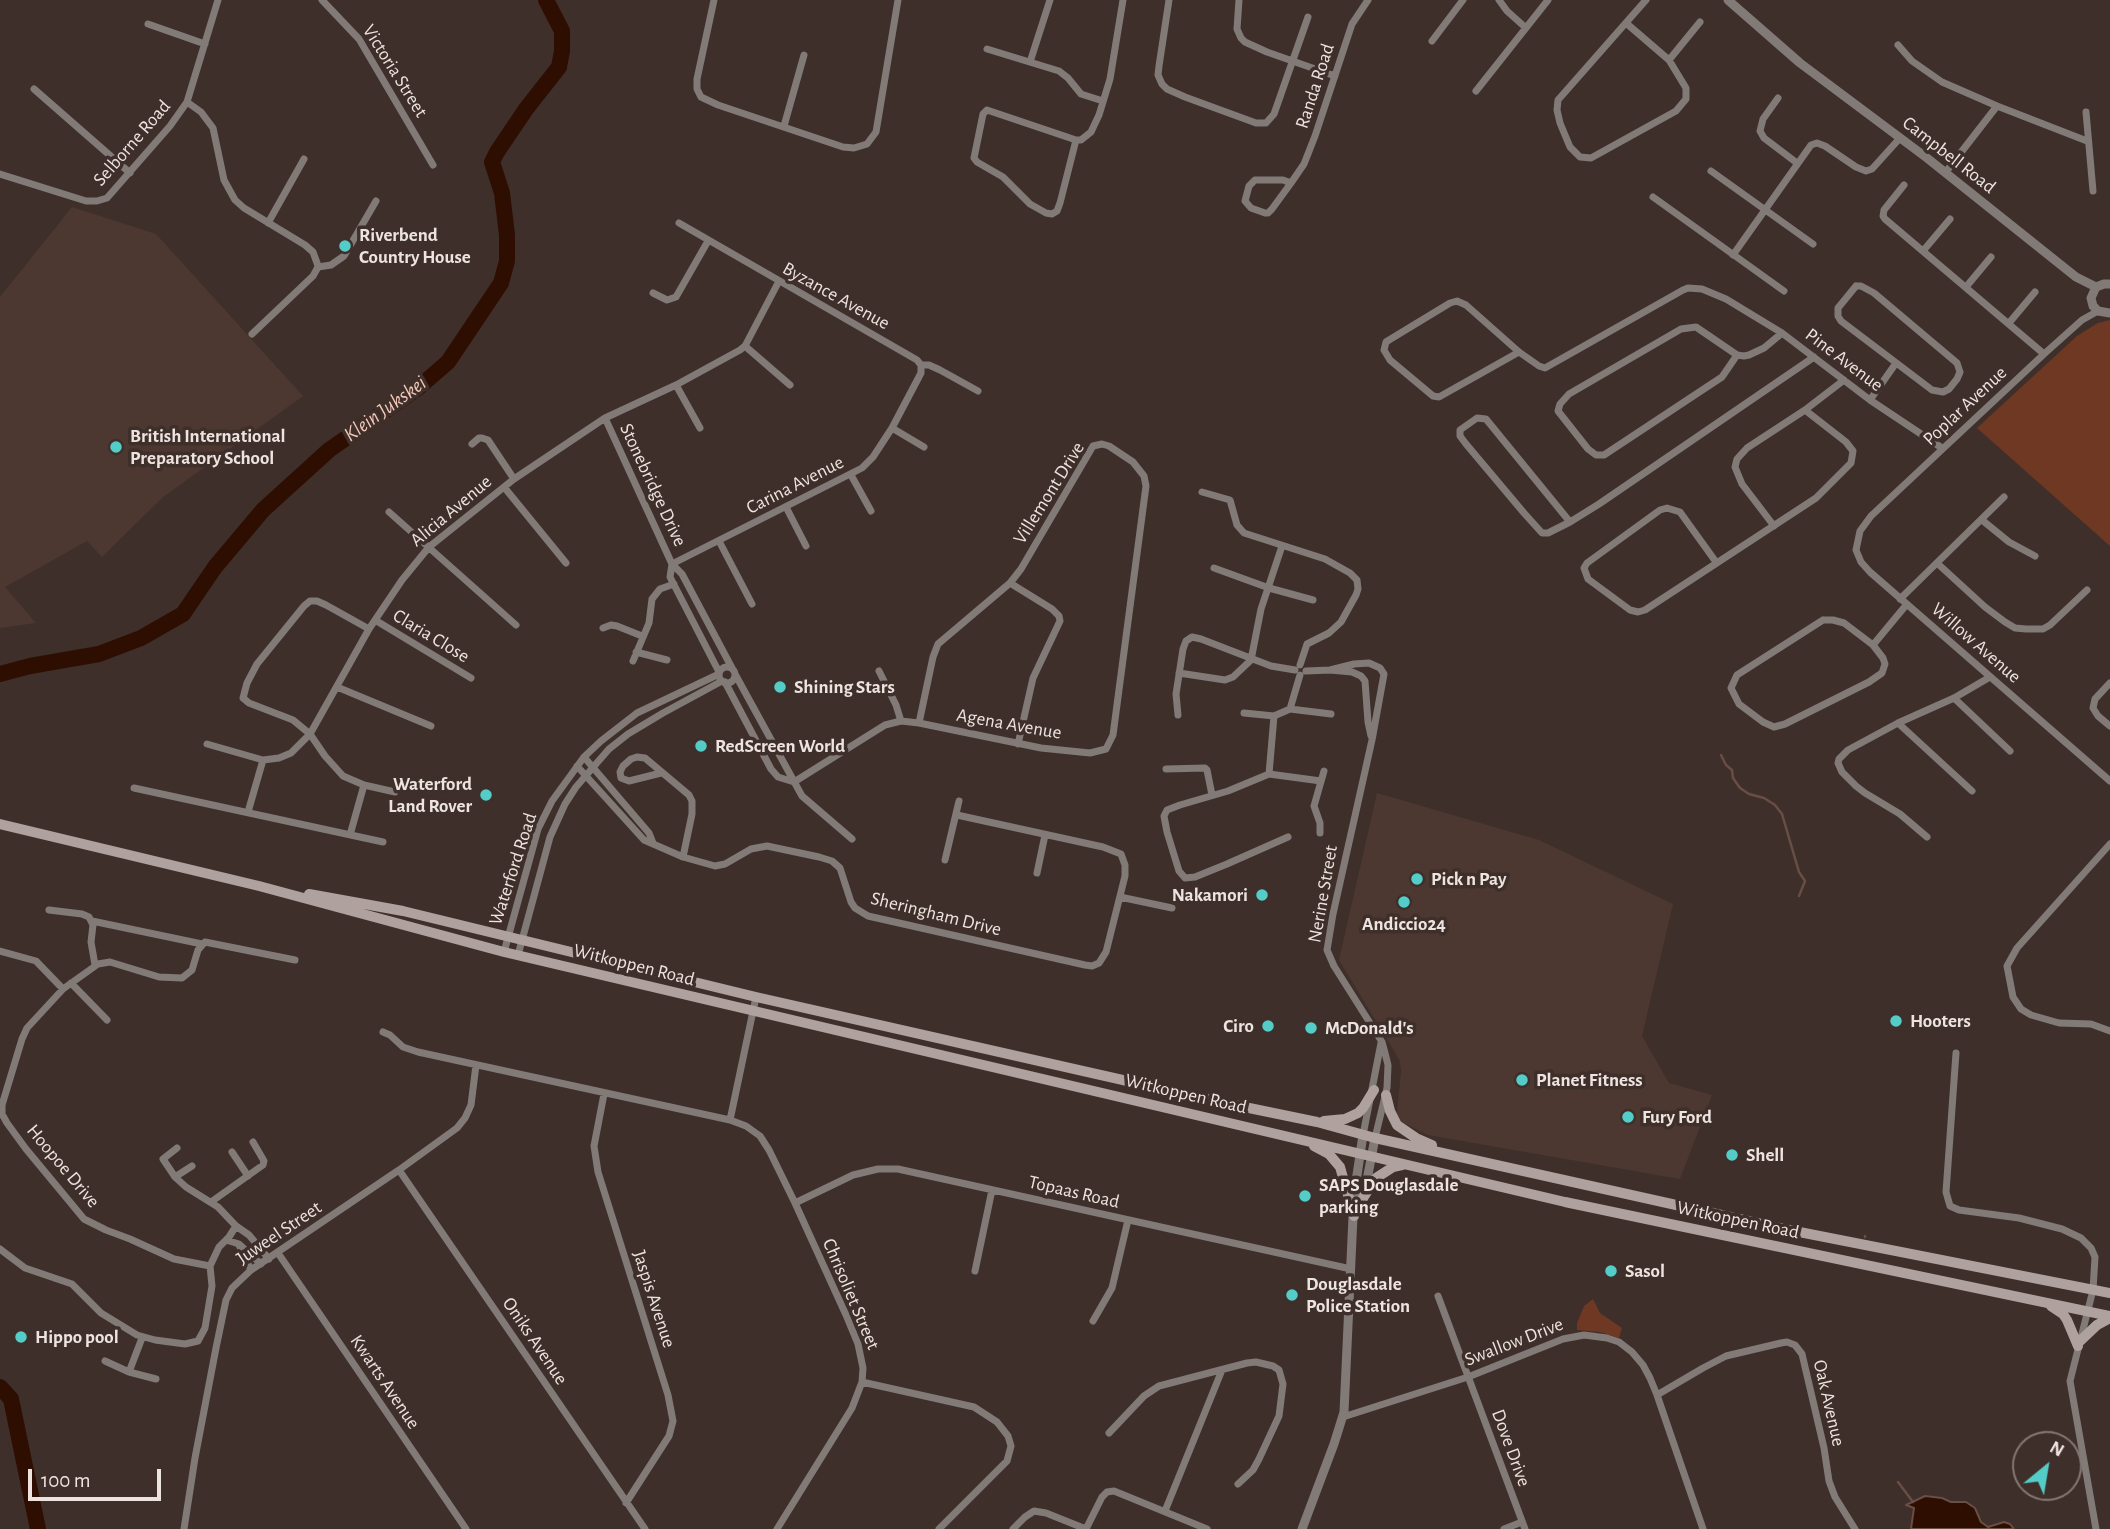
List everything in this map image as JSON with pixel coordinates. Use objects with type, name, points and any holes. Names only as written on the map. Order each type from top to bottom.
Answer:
[{"type":"main road","name":"Witkoppen Road","points":[[0,824],[259,886],[518,955],[752,1012],[1359,1154],[1565,1202],[2110,1317]]},
{"type":"main road","name":"Witkoppen Road","points":[[259,886],[377,906],[756,997],[1784,1229],[2110,1293]]},
{"type":"main road","points":[[1317,1122],[1345,1119],[1358,1113],[1374,1090]]},
{"type":"main road","points":[[1386,1095],[1394,1120],[1402,1130],[1461,1156]]},
{"type":"main road","points":[[1300,1139],[1329,1154],[1340,1167],[1354,1211]]},
{"type":"main road","points":[[1354,1211],[1376,1178],[1393,1167],[1405,1164]]},
{"type":"main road","points":[[2040,1301],[2063,1314],[2079,1344],[2096,1325],[2110,1317]]},
{"type":"street","name":"Selborne Road","points":[[0,174],[86,201],[107,198],[170,126],[187,102],[219,0]]},
{"type":"street","name":"Victoria Street","points":[[322,0],[359,39],[433,165]]},
{"type":"street","points":[[714,0],[698,72],[698,93],[708,101],[849,148],[862,146],[872,140],[876,132],[898,0]]},
{"type":"street","points":[[1030,62],[1050,0]]},
{"type":"street","points":[[1076,140],[1060,203],[1057,211],[1052,214],[1030,204],[999,174],[974,158],[983,114],[987,110],[1076,140],[1091,132],[1112,67],[1123,0]]},
{"type":"street","points":[[1169,0],[1158,75],[1162,84],[1167,89],[1250,121],[1266,123],[1278,105],[1308,17]]},
{"type":"street","points":[[1239,0],[1237,23],[1241,38],[1251,45],[1335,76]]},
{"type":"street","name":"Randa Road","points":[[1291,183],[1283,180],[1255,180],[1249,186],[1245,201],[1251,208],[1268,213],[1291,183],[1304,164],[1352,24],[1368,0]]},
{"type":"street","points":[[1432,41],[1463,0]]},
{"type":"street","points":[[1499,0],[1526,28]]},
{"type":"street","points":[[1476,90],[1548,0]]},
{"type":"street","points":[[1626,23],[1669,60],[1686,88],[1686,99],[1681,107],[1591,158],[1583,159],[1576,155],[1567,142],[1557,110],[1558,100],[1646,0]]},
{"type":"street","name":"Campbell Road","points":[[1728,0],[1800,63],[2076,276],[2094,299],[2110,313]]},
{"type":"street","points":[[1669,60],[1700,23]]},
{"type":"street","points":[[148,24],[205,44]]},
{"type":"street","points":[[1898,45],[1912,61],[1942,82],[2087,141]]},
{"type":"street","points":[[987,49],[1059,71],[1081,94],[1103,101]]},
{"type":"street","points":[[784,126],[804,55]]},
{"type":"street","points":[[34,89],[130,173]]},
{"type":"street","points":[[1778,98],[1763,119],[1760,131],[1764,138],[1797,163]]},
{"type":"street","points":[[187,102],[201,112],[212,128],[224,180],[231,193],[243,208],[311,249],[318,267]]},
{"type":"street","points":[[1945,173],[1997,106]]},
{"type":"street","points":[[2086,112],[2093,191]]},
{"type":"street","points":[[1733,255],[1811,145],[1820,143],[1856,167],[1869,171],[1900,138]]},
{"type":"street","points":[[268,223],[304,159]]},
{"type":"street","points":[[1711,171],[1813,243]]},
{"type":"street","points":[[1904,185],[1884,210],[1883,216],[2044,354]]},
{"type":"street","points":[[1653,197],[1784,291]]},
{"type":"street","points":[[252,334],[309,281],[318,267],[331,265],[344,256],[376,201]]},
{"type":"street","points":[[1923,251],[1950,219]]},
{"type":"street","name":"Byzance Avenue","points":[[679,223],[917,359],[921,365],[940,370],[978,391]]},
{"type":"street","points":[[653,293],[667,300],[676,297],[708,241]]},
{"type":"street","points":[[1966,286],[1991,257]]},
{"type":"street","points":[[779,281],[745,346],[790,385]]},
{"type":"street","points":[[2094,299],[2109,284]]},
{"type":"street","points":[[1856,286],[1874,293],[1956,363],[1960,372],[1949,388],[1939,393],[1896,363],[1838,316],[1840,303],[1856,286]]},
{"type":"street","name":"Pine Avenue","points":[[1519,352],[1539,366],[1550,367],[1683,290],[1702,289],[1726,299],[1782,333],[1870,400],[1942,448]]},
{"type":"street","points":[[2009,323],[2035,292]]},
{"type":"street","name":"Poplar Avenue","points":[[1871,516],[2082,320],[2094,299]]},
{"type":"street","points":[[1457,302],[1466,305],[1519,352],[1439,397],[1433,396],[1390,360],[1384,350],[1389,340],[1450,303],[1457,302]]},
{"type":"street","points":[[1737,355],[1722,377],[1604,455],[1596,455],[1588,449],[1558,411],[1560,404],[1569,394],[1686,327],[1702,330],[1737,355],[1749,355],[1764,348],[1782,333]]},
{"type":"street","name":"Alicia Avenue","points":[[310,734],[369,629],[411,568],[429,547],[514,479],[605,418],[722,362],[745,346]]},
{"type":"street","points":[[1570,522],[1486,419],[1477,418],[1460,430],[1460,436],[1466,444],[1542,533],[1548,533],[1570,522],[1611,496],[1814,357]]},
{"type":"street","points":[[1870,400],[1896,363]]},
{"type":"street","name":"Carina Avenue","points":[[672,564],[862,468],[873,457],[892,428],[921,373],[921,365]]},
{"type":"street","points":[[1774,526],[1742,484],[1735,467],[1737,459],[1747,447],[1805,410],[1844,380]]},
{"type":"street","points":[[676,385],[700,428]]},
{"type":"street","points":[[1716,562],[1680,512],[1667,508],[1660,510],[1587,563],[1584,568],[1588,579],[1630,610],[1645,610],[1816,498],[1853,459],[1851,447],[1805,410]]},
{"type":"street","name":"Stonebridge Drive","points":[[605,418],[672,564],[682,573],[802,796],[852,839]]},
{"type":"street","points":[[892,428],[924,447]]},
{"type":"street","points":[[472,444],[479,438],[488,440],[514,479]]},
{"type":"street","name":"Villemont Drive","points":[[919,723],[938,644],[1010,583],[1021,569],[1093,446],[1102,444],[1141,469],[1146,480],[1113,734],[1109,745]]},
{"type":"street","points":[[851,475],[871,511]]},
{"type":"street","points":[[504,487],[566,563]]},
{"type":"street","points":[[1202,492],[1230,500],[1237,525],[1244,533],[1337,565],[1350,573],[1358,584],[1356,595],[1340,622],[1329,633],[1307,644],[1290,709]]},
{"type":"street","points":[[1872,645],[1903,601],[2004,497]]},
{"type":"street","points":[[786,508],[806,546]]},
{"type":"street","points":[[389,512],[516,625]]},
{"type":"street","name":"Willow Avenue","points":[[1871,516],[1857,538],[1857,555],[1870,572],[2110,781]]},
{"type":"street","points":[[1982,520],[2009,542],[2035,556]]},
{"type":"street","points":[[719,541],[752,604]]},
{"type":"street","points":[[1179,673],[1229,679],[1251,660],[1261,609],[1282,547]]},
{"type":"street","points":[[1937,563],[1985,607],[2015,628],[2043,629],[2087,590]]},
{"type":"street","name":"Stonebridge Drive","points":[[672,564],[670,577],[771,769],[778,777],[794,782]]},
{"type":"street","points":[[1214,569],[1313,600]]},
{"type":"street","points":[[1010,583],[1052,609],[1060,621],[1033,678],[1018,744]]},
{"type":"street","points":[[633,661],[649,622],[654,595],[660,589],[674,584]]},
{"type":"street","points":[[369,629],[326,605],[310,601],[269,648],[252,673],[243,698],[293,720],[310,734],[338,772],[352,781],[395,792]]},
{"type":"street","points":[[694,624],[706,618]]},
{"type":"street","name":"Claria Close","points":[[375,620],[471,678]]},
{"type":"street","points":[[1823,621],[1844,623],[1872,645],[1883,658],[1885,664],[1882,673],[1785,724],[1774,727],[1763,722],[1739,704],[1732,692],[1734,681],[1741,671],[1823,621]]},
{"type":"street","points":[[603,628],[617,626],[642,636]]},
{"type":"street","points":[[1178,715],[1176,694],[1183,649],[1186,641],[1192,637],[1284,670],[1330,670],[1356,672],[1362,676],[1369,663]]},
{"type":"street","points":[[636,652],[667,660]]},
{"type":"street","points":[[1330,670],[1369,663]]},
{"type":"street","name":"Nerine Street","points":[[1369,663],[1381,668],[1384,674],[1327,950],[1334,967],[1382,1042],[1388,1065],[1386,1095],[1369,1136]]},
{"type":"street","points":[[726,667],[734,671],[731,682],[721,677],[726,667]]},
{"type":"street","points":[[879,671],[901,721]]},
{"type":"street","name":"Nerine Street","points":[[1362,676],[1365,681],[1372,740]]},
{"type":"street","name":"Waterford Road","points":[[504,951],[538,829],[552,802],[584,757],[619,725],[658,702],[721,677]]},
{"type":"street","name":"Waterford Road","points":[[518,955],[550,837],[565,804],[585,775],[628,734],[721,677]]},
{"type":"street","points":[[1927,837],[1900,814],[1865,793],[1842,772],[1838,763],[1848,750],[1898,723],[1954,698],[1990,677]]},
{"type":"street","points":[[2110,683],[2095,699],[2093,708],[2110,726]]},
{"type":"street","points":[[337,687],[431,726]]},
{"type":"street","points":[[1954,698],[2010,751]]},
{"type":"street","points":[[658,702],[663,713]]},
{"type":"street","points":[[1244,713],[1273,716],[1290,709],[1331,714]]},
{"type":"street","points":[[1269,774],[1273,716]]},
{"type":"street","points":[[746,724],[758,717]]},
{"type":"street","name":"Agena Avenue","points":[[794,782],[885,724],[901,721],[1041,748],[1090,753],[1101,752],[1109,745]]},
{"type":"street","points":[[1898,723],[1972,792]]},
{"type":"street","points":[[207,744],[263,760],[279,758],[291,752],[310,734]]},
{"type":"street","points":[[584,757],[649,833],[653,843]]},
{"type":"street","points":[[662,773],[629,780],[621,778],[620,772],[625,764],[640,757],[647,759],[685,789],[692,801],[691,823],[684,857]]},
{"type":"street","points":[[248,812],[263,760]]},
{"type":"street","name":"Sheringham Drive","points":[[577,766],[644,840],[684,857],[715,866],[725,864],[751,849],[767,846],[819,857],[832,861],[840,868],[850,902],[868,916],[1085,965],[1096,964],[1103,959],[1126,868],[1121,854],[1103,847],[957,815]]},
{"type":"street","points":[[1166,769],[1205,768],[1212,795]]},
{"type":"street","points":[[1320,833],[1320,822],[1314,806],[1324,771]]},
{"type":"street","points":[[1289,837],[1195,877],[1185,878],[1180,871],[1164,816],[1171,808],[1228,791],[1269,774],[1321,782]]},
{"type":"street","points":[[350,835],[364,785]]},
{"type":"street","points":[[134,788],[383,842]]},
{"type":"street","points":[[945,860],[959,801]]},
{"type":"street","points":[[1037,873],[1045,835]]},
{"type":"street","points":[[2110,844],[2107,853],[2017,948],[2007,966],[2013,998],[2021,1009],[2031,1015],[2059,1023],[2091,1024],[2110,1031]]},
{"type":"street","points":[[1120,897],[1172,908]]},
{"type":"street","points":[[49,910],[82,914],[92,921],[202,944],[214,943],[295,960]]},
{"type":"street","points":[[92,921],[91,942],[95,965],[110,962],[159,977],[176,979],[186,977],[192,971],[202,944]]},
{"type":"street","points":[[0,951],[36,961],[63,989]]},
{"type":"street","name":"Hoopoe Drive","points":[[95,965],[63,989],[25,1032],[4,1088],[2,1111],[7,1123],[26,1149],[84,1219],[174,1259],[210,1266]]},
{"type":"street","points":[[71,983],[107,1020]]},
{"type":"street","points":[[730,1120],[756,997]]},
{"type":"street","name":"Chrisoliet Street","points":[[383,1032],[407,1049],[730,1120],[746,1126],[760,1136],[795,1203],[858,1344],[863,1363],[862,1382],[852,1408],[777,1529]]},
{"type":"street","points":[[1354,1211],[1363,1189],[1371,1156],[1369,1136],[1382,1042]]},
{"type":"street","points":[[1956,1053],[1947,1198],[1952,1208],[2028,1219],[2074,1234],[2087,1244],[2095,1257],[2093,1290],[2071,1371],[2071,1394],[2096,1529]]},
{"type":"street","name":"Juweel Street","points":[[184,1529],[226,1300],[236,1283],[461,1125],[471,1105],[476,1065]]},
{"type":"street","name":"Jaspis Avenue","points":[[604,1094],[594,1146],[598,1172],[668,1395],[673,1421],[668,1436],[626,1503]]},
{"type":"street","points":[[1302,1529],[1343,1417],[1359,1154],[1369,1136]]},
{"type":"street","points":[[211,1202],[264,1163],[253,1142]]},
{"type":"street","points":[[177,1148],[162,1160],[175,1177],[211,1202],[249,1235],[269,1259]]},
{"type":"street","points":[[232,1153],[248,1176]]},
{"type":"street","points":[[175,1177],[192,1166]]},
{"type":"street","name":"Topaas Road","points":[[795,1203],[853,1175],[878,1168],[909,1171],[1351,1269]]},
{"type":"street","name":"Oniks Avenue","points":[[400,1170],[645,1529]]},
{"type":"street","points":[[975,1271],[992,1190]]},
{"type":"street","points":[[1093,1321],[1114,1280],[1128,1220]]},
{"type":"street","points":[[0,1249],[25,1268],[72,1284],[101,1313],[142,1338],[186,1344],[195,1343],[205,1328],[212,1286],[210,1266],[219,1247],[236,1226]]},
{"type":"street","points":[[226,1240],[239,1244],[261,1264]]},
{"type":"street","points":[[239,1244],[251,1270]]},
{"type":"street","name":"Kwarts Avenue","points":[[278,1253],[466,1529]]},
{"type":"street","name":"Dove Drive","points":[[1438,1296],[1523,1526]]},
{"type":"street","name":"Swallow Drive","points":[[1343,1417],[1468,1377],[1575,1335],[1596,1335],[1619,1342],[1643,1365],[1657,1395],[1703,1529]]},
{"type":"street","points":[[129,1372],[142,1338]]},
{"type":"street","name":"Oak Avenue","points":[[1657,1395],[1726,1356],[1787,1342],[1795,1345],[1802,1354],[1829,1481],[1835,1497],[1855,1529]]},
{"type":"street","points":[[105,1361],[129,1372],[156,1379]]},
{"type":"street","points":[[1109,1433],[1154,1388],[1247,1363],[1267,1364],[1279,1370],[1283,1384],[1279,1416],[1253,1470],[1238,1485]]},
{"type":"street","points":[[1165,1511],[1222,1370]]},
{"type":"street","points":[[862,1382],[979,1409],[1002,1427],[1010,1442],[1009,1457],[939,1529]]},
{"type":"street","points":[[1013,1529],[1034,1511],[1086,1529],[1102,1497],[1114,1491],[1208,1529]]},
{"type":"street","points":[[1504,1529],[1523,1526]]},
{"type":"shaded area","name":"British International Preparatory School","points":[[72,207],[156,234],[303,396],[162,498],[102,557],[87,541],[5,587],[36,623],[0,628],[0,297]]},
{"type":"shaded area","points":[[2110,320],[2110,546],[1977,428],[2077,336],[2098,323]]},
{"type":"shaded area","points":[[1377,793],[1539,840],[1673,904],[1642,1036],[1669,1083],[1712,1095],[1680,1179],[1428,1135],[1400,1121],[1397,1113],[1400,1061],[1339,960]]},
{"type":"shaded area","points":[[1593,1299],[1600,1313],[1622,1328],[1619,1338],[1600,1332],[1577,1330],[1584,1306]]},
{"type":"shaded area","points":[[1925,1496],[1951,1502],[1966,1502],[1975,1508],[1981,1522],[1988,1527],[2004,1522],[2014,1529],[1911,1529],[1914,1508],[1906,1505]]},
{"type":"waterway","name":"Klein Jukskei","points":[[0,674],[99,654],[141,638],[183,614],[215,567],[263,510],[329,450],[418,388],[448,362],[501,283],[507,261],[502,193],[492,162],[526,109],[559,67],[562,31],[546,0]]},
{"type":"waterway","points":[[1721,755],[1740,788],[1764,798],[1782,814],[1799,872],[1805,881],[1799,896]]},
{"type":"waterway","name":"Klein Jukskei","points":[[0,1387],[11,1399],[38,1529]]},
{"type":"waterway","points":[[1898,1482],[1913,1502]]},
{"type":"place","name":"Riverbend Country House","points":[[345,246]]},
{"type":"place","name":"British International Preparatory School","points":[[116,447]]},
{"type":"place","name":"Shining Stars","points":[[780,687]]},
{"type":"place","name":"RedScreen World","points":[[701,746]]},
{"type":"place","name":"Waterford Land Rover","points":[[486,795]]},
{"type":"place","name":"Pick n Pay","points":[[1417,879]]},
{"type":"place","name":"Nakamori","points":[[1262,895]]},
{"type":"place","name":"Andiccio24","points":[[1404,902]]},
{"type":"place","name":"Hooters","points":[[1896,1021]]},
{"type":"place","name":"Ciro","points":[[1268,1026]]},
{"type":"place","name":"McDonald's","points":[[1311,1028]]},
{"type":"place","name":"Planet Fitness","points":[[1522,1080]]},
{"type":"place","name":"Fury Ford","points":[[1628,1117]]},
{"type":"place","name":"Shell","points":[[1732,1155]]},
{"type":"place","name":"SAPS Douglasdale parking","points":[[1305,1196]]},
{"type":"place","name":"Sasol","points":[[1611,1271]]},
{"type":"place","name":"Douglasdale Police Station","points":[[1292,1295]]},
{"type":"place","name":"Hippo pool","points":[[21,1337]]}]
